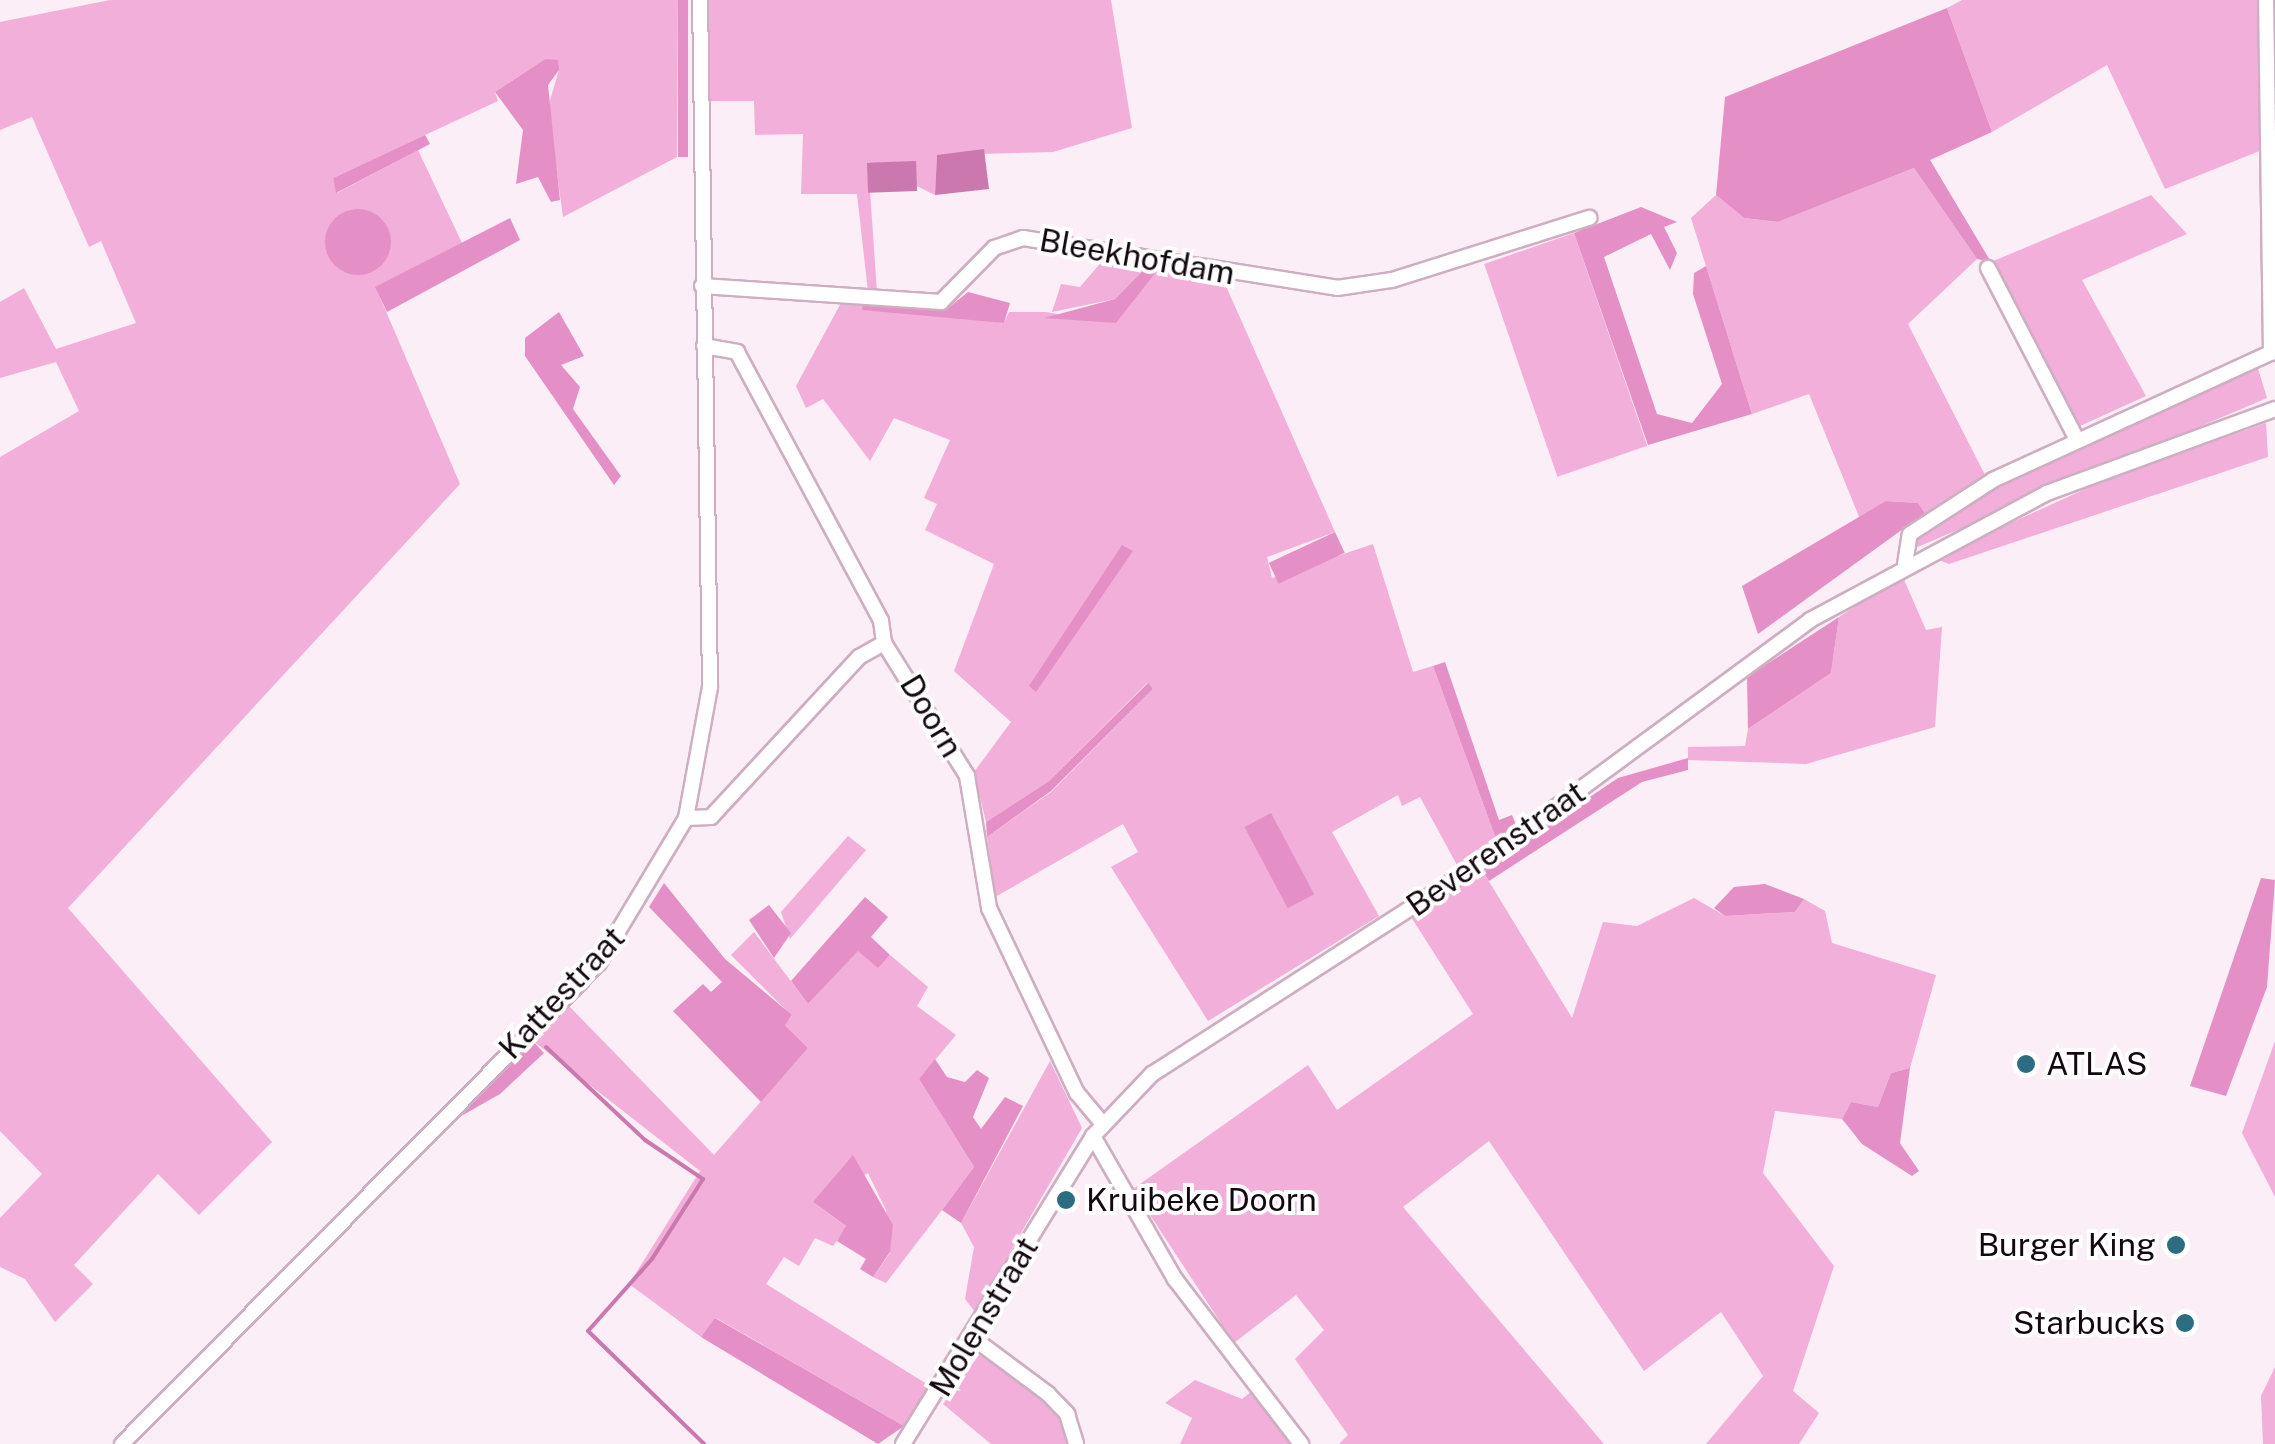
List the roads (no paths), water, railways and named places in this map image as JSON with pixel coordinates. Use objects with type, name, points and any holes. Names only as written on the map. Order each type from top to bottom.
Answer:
[{"type":"street","points":[[700,0],[702,286]]},
{"type":"street","name":"Beverenstraat","points":[[1904,564],[1910,534],[2076,436],[2271,353],[2266,0]]},
{"type":"street","name":"Bleekhofdam","points":[[702,286],[942,302],[960,293],[994,248],[1036,238],[1337,288],[1424,272],[1588,218]]},
{"type":"street","points":[[1988,268],[2076,436]]},
{"type":"street","name":"Kattestraat","points":[[122,1444],[598,963],[686,818],[710,688],[702,286]]},
{"type":"street","name":"Doorn","points":[[704,346],[738,352],[881,621],[884,643],[968,776],[989,908],[1077,1093],[1102,1123]]},
{"type":"street","name":"Beverenstraat","points":[[1092,1136],[1152,1074],[1473,868],[1744,665],[1904,564],[2047,493],[2275,409]]},
{"type":"street","points":[[686,818],[710,817],[859,657],[884,643]]},
{"type":"street","points":[[1092,1136],[1175,1279],[1301,1444]]},
{"type":"street","name":"Molenstraat","points":[[904,1444],[973,1338],[1092,1136]]},
{"type":"street","points":[[973,1338],[1048,1394],[1067,1414],[1076,1444]]},
{"type":"waterway","points":[[546,1047],[645,1140],[703,1179],[652,1259],[588,1331],[704,1444]]},
{"type":"place","name":"ATLAS","points":[[2026,1064]]},
{"type":"place","name":"Kruibeke Doorn","points":[[1066,1200]]},
{"type":"place","name":"Burger King","points":[[2176,1245]]},
{"type":"place","name":"Starbucks","points":[[2185,1323]]}]
